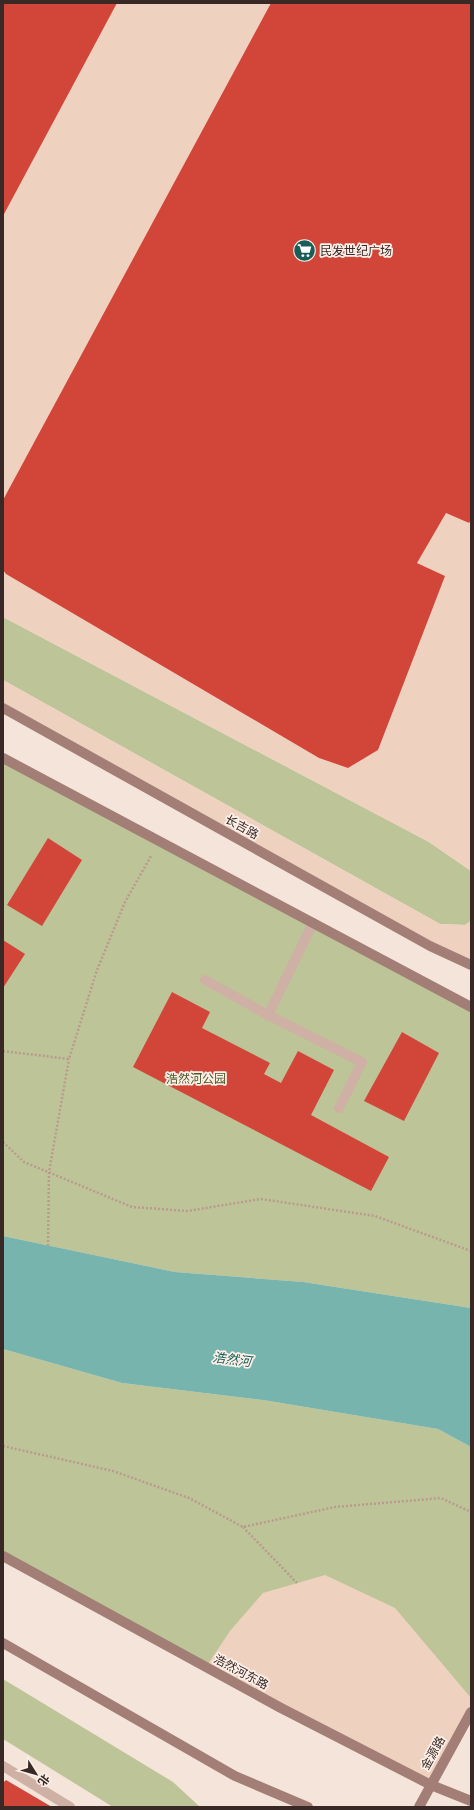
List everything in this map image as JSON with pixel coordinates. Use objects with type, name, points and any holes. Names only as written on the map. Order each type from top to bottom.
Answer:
[{"type":"street","name":"长吉路","points":[[3,708],[430,946],[471,965]]},
{"type":"street","points":[[3,758],[471,1007]]},
{"type":"street","points":[[268,1015],[313,923]]},
{"type":"street","points":[[205,980],[268,1015],[362,1062],[339,1108]]},
{"type":"street","name":"浩然河东路","points":[[3,1556],[280,1708],[431,1785],[471,1801]]},
{"type":"street","points":[[3,1643],[235,1776],[308,1807]]},
{"type":"street","name":"金源路","points":[[419,1807],[471,1712]]},
{"type":"street","points":[[3,1766],[70,1807]]},
{"type":"path","points":[[48,1246],[49,1172],[69,1059],[97,970],[125,902],[160,841]]},
{"type":"path","points":[[3,1051],[69,1059]]},
{"type":"path","points":[[3,1142],[24,1162],[132,1207],[187,1210],[261,1199],[375,1216],[471,1251]]},
{"type":"path","points":[[3,1446],[113,1471],[189,1498],[243,1527],[297,1583]]},
{"type":"path","points":[[243,1527],[335,1507],[441,1498],[471,1512]]},
{"type":"green space","points":[[3,617],[429,842],[471,871],[471,921],[465,925],[440,924],[3,680]]},
{"type":"green space","name":"浩然河公园","points":[[3,758],[471,1007],[471,1308],[303,1282],[175,1272],[3,1236]]},
{"type":"green space","points":[[3,1349],[122,1383],[263,1400],[438,1429],[471,1447],[471,1712],[431,1785],[3,1556]]},
{"type":"green space","points":[[3,1679],[173,1782],[200,1807],[113,1807],[3,1739]]},
{"type":"shaded area","points":[[117,3],[271,3],[3,500],[3,216]]},
{"type":"shaded area","points":[[446,513],[469,523],[471,520],[471,871],[429,842],[3,617],[3,570],[6,574],[319,758],[348,768],[378,750],[444,576],[417,563]]},
{"type":"shaded area","points":[[3,680],[440,924],[465,925],[471,921],[471,965],[3,708]]},
{"type":"shaded area","points":[[325,1575],[395,1608],[471,1698],[471,1712],[431,1785],[206,1667],[230,1631],[263,1593]]},
{"type":"water","name":"浩然河","points":[[3,1236],[175,1272],[303,1282],[471,1308],[471,1447],[438,1429],[263,1400],[122,1383],[3,1349]]},
{"type":"building","points":[[3,3],[117,3],[3,216]]},
{"type":"building","name":"民发世纪广场","points":[[271,3],[471,3],[471,520],[469,523],[446,513],[417,563],[445,576],[378,750],[348,768],[319,758],[6,574],[3,570],[3,500]]},
{"type":"building","points":[[48,838],[82,860],[42,926],[7,905]]},
{"type":"building","points":[[3,940],[25,954],[3,988]]},
{"type":"building","points":[[172,992],[210,1012],[202,1028],[270,1063],[264,1074],[281,1083],[298,1051],[334,1070],[311,1115],[389,1157],[371,1191],[133,1067]]},
{"type":"building","points":[[402,1032],[439,1053],[404,1121],[364,1101]]},
{"type":"building","points":[[6,1780],[52,1807],[3,1807],[3,1783]]},
{"type":"place","name":"民发世纪广场","points":[[304,251]]}]
